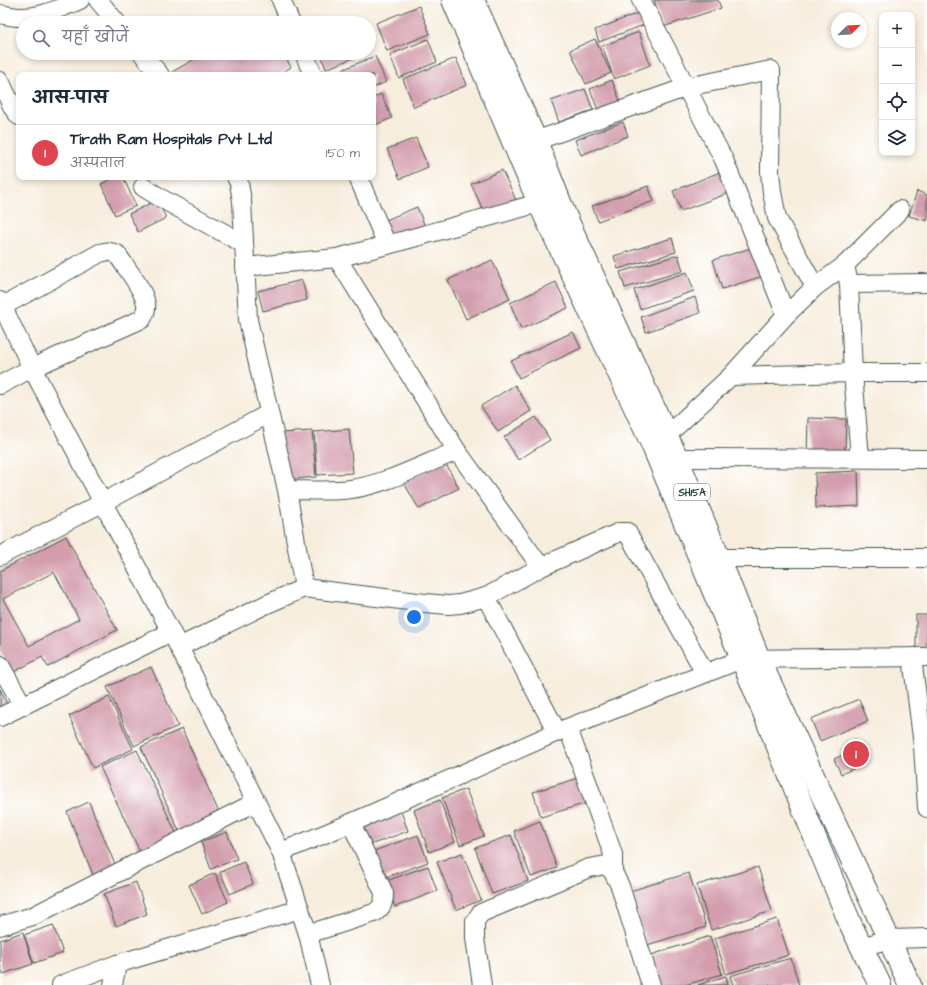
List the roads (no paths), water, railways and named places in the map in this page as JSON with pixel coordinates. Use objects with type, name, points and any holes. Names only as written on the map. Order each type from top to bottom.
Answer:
[{"type":"main road","name":"SH15A","points":[[452,0],[540,203],[659,440],[677,458],[719,558],[751,659],[890,939],[906,984]]},
{"type":"main road","name":"SH15A","points":[[473,0],[536,141],[565,215],[751,659],[850,923],[880,985]]},
{"type":"street","points":[[38,16],[80,0]]},
{"type":"street","points":[[98,0],[111,16]]},
{"type":"street","points":[[281,0],[288,16]]},
{"type":"street","points":[[641,0],[724,160],[786,315]]},
{"type":"street","points":[[0,14],[16,17]]},
{"type":"street","points":[[148,60],[158,72]]},
{"type":"street","points":[[307,60],[312,72]]},
{"type":"street","points":[[515,147],[536,141],[687,87],[771,70],[770,172],[774,205],[777,218],[815,287]]},
{"type":"street","points":[[0,81],[16,112]]},
{"type":"street","points":[[238,180],[242,202],[248,320],[268,414],[287,490],[304,588]]},
{"type":"street","points":[[359,180],[387,245]]},
{"type":"street","points":[[143,187],[244,244]]},
{"type":"street","points":[[246,267],[337,258],[540,203]]},
{"type":"street","points":[[659,440],[731,376],[786,315],[815,287],[845,265],[900,210]]},
{"type":"street","points":[[0,385],[32,368],[142,319],[146,312],[146,304],[142,292],[117,254],[111,251],[100,253],[1,303],[32,368],[102,504],[175,640],[281,852],[308,934],[320,985]]},
{"type":"street","points":[[337,258],[457,451],[541,566]]},
{"type":"street","points":[[845,265],[849,284],[853,373],[860,458]]},
{"type":"street","points":[[849,284],[927,283]]},
{"type":"street","points":[[731,376],[927,373]]},
{"type":"street","points":[[0,556],[102,504],[268,414]]},
{"type":"street","points":[[287,490],[351,489],[395,476],[457,451]]},
{"type":"street","points":[[677,458],[860,458],[927,460]]},
{"type":"street","points":[[0,717],[175,640],[304,588],[448,605],[460,604],[486,597],[541,566],[620,532],[627,532],[705,674]]},
{"type":"street","points":[[719,558],[927,558]]},
{"type":"street","points":[[486,597],[562,730],[613,854],[613,872]]},
{"type":"street","points":[[281,852],[351,823],[562,730],[705,674],[751,659],[920,657],[927,808]]},
{"type":"street","points":[[0,665],[23,706]]},
{"type":"street","points":[[0,926],[33,916],[256,802]]},
{"type":"street","points":[[308,934],[374,913],[380,909],[384,901],[384,893],[351,823]]},
{"type":"street","points":[[482,985],[475,938],[475,921],[481,913],[589,868],[606,865],[613,872],[620,886],[651,985]]},
{"type":"street","points":[[61,985],[117,964],[300,909]]},
{"type":"street","points":[[861,946],[890,939],[927,938]]},
{"type":"street","points":[[112,985],[117,964]]},
{"type":"place","name":"Tirath Ram Hospitals Pvt Ltd","points":[[856,754]]}]
